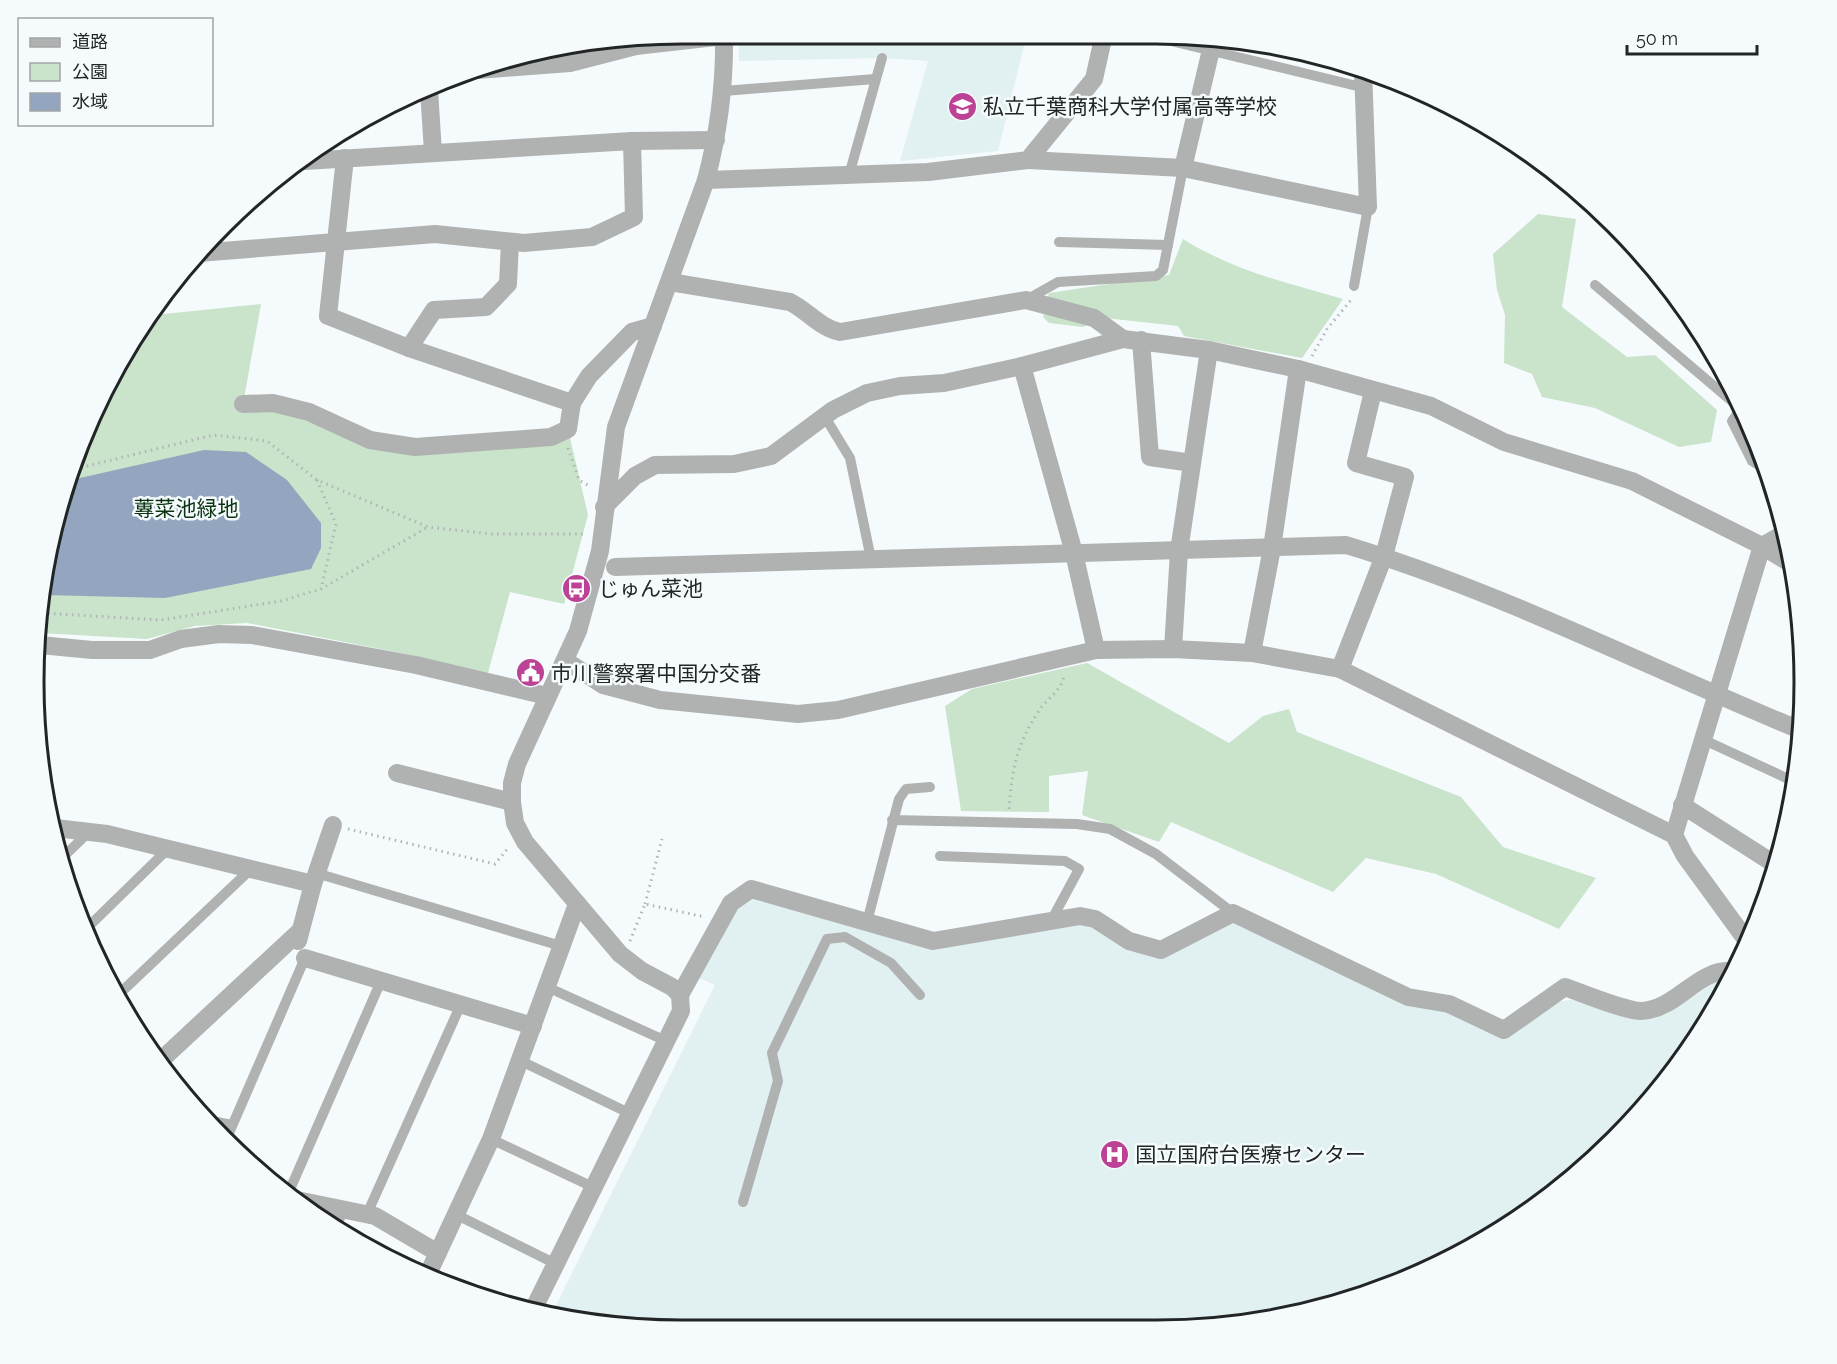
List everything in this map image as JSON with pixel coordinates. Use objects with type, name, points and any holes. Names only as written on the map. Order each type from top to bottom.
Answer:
[{"type":"street","points":[[680,995],[672,987],[620,954],[520,834],[515,824],[512,783],[517,764],[547,696],[566,660],[597,566],[616,427],[706,180],[716,140],[724,91],[724,44]]},
{"type":"street","points":[[1028,160],[1094,79],[1102,44]]},
{"type":"street","points":[[1183,168],[1212,46]]},
{"type":"street","points":[[508,68],[570,63],[623,47]]},
{"type":"street","points":[[706,180],[928,172],[1028,160],[1183,168],[1368,207],[1362,78]]},
{"type":"street","points":[[429,96],[433,152]]},
{"type":"street","points":[[315,159],[632,141],[716,140]]},
{"type":"street","points":[[211,252],[435,234],[510,242],[592,237],[634,217],[632,141]]},
{"type":"street","points":[[345,158],[328,316],[409,348],[572,403]]},
{"type":"street","points":[[409,348],[434,310],[486,307],[508,284],[510,242]]},
{"type":"street","points":[[670,282],[790,302],[802,308],[828,330],[840,332],[1026,300],[1094,318],[1132,339],[1209,350],[1301,370],[1431,406],[1504,442],[1632,481],[1781,558]]},
{"type":"street","points":[[243,404],[273,403],[309,412],[370,440],[415,447],[551,437],[568,429],[572,403],[589,376],[632,332],[653,326]]},
{"type":"street","points":[[604,502],[634,476],[655,465],[734,464],[771,456],[825,417],[867,393],[900,386],[944,383],[1132,339]]},
{"type":"street","points":[[1132,339],[1150,458],[1192,463]]},
{"type":"street","points":[[1173,649],[1179,551],[1209,350]]},
{"type":"street","points":[[1022,366],[1074,552],[1096,650]]},
{"type":"street","points":[[1252,653],[1301,370]]},
{"type":"street","points":[[1340,669],[1384,556],[1405,477],[1356,463],[1372,391]]},
{"type":"street","points":[[1674,835],[1762,546],[1777,538]]},
{"type":"street","points":[[615,567],[1346,545],[1384,556],[1562,626],[1715,695],[1792,726]]},
{"type":"street","points":[[45,645],[92,650],[150,650],[181,639],[210,635],[252,635],[416,665],[547,696]]},
{"type":"street","points":[[566,660],[603,685],[660,700],[798,714],[838,710],[1096,650],[1173,649],[1252,653],[1340,669],[1674,835],[1685,856],[1742,934]]},
{"type":"street","points":[[397,773],[512,802]]},
{"type":"street","points":[[1682,805],[1768,860]]},
{"type":"street","points":[[333,825],[315,879],[296,949],[305,959],[533,1026]]},
{"type":"street","points":[[61,829],[90,831],[251,869],[315,879]]},
{"type":"street","points":[[536,1303],[681,1011],[680,995],[731,903],[751,889],[933,941],[1080,916],[1095,919],[1129,941],[1161,950],[1233,913],[1408,997],[1449,1004],[1504,1030],[1565,987],[1639,1011],[1660,1008],[1715,972],[1724,972]]},
{"type":"street","points":[[431,1269],[454,1214],[491,1139],[577,904]]},
{"type":"street","points":[[163,1054],[300,931]]},
{"type":"street","points":[[312,1203],[367,1214],[438,1253]]},
{"type":"lane","points":[[1224,48],[1362,78]]},
{"type":"lane","points":[[849,175],[882,58]]},
{"type":"lane","points":[[724,91],[875,79]]},
{"type":"lane","points":[[1026,300],[1058,282],[1156,276],[1163,270],[1183,168]]},
{"type":"lane","points":[[1354,286],[1368,207]]},
{"type":"lane","points":[[1059,242],[1168,245]]},
{"type":"lane","points":[[1595,285],[1726,396]]},
{"type":"lane","points":[[1735,416],[1732,421],[1754,462]]},
{"type":"lane","points":[[825,417],[850,458],[871,559]]},
{"type":"lane","points":[[1702,739],[1786,778]]},
{"type":"lane","points":[[867,922],[899,799],[906,789],[930,787]]},
{"type":"lane","points":[[892,820],[1077,824],[1110,829],[1156,854],[1233,913]]},
{"type":"lane","points":[[67,853],[90,831]]},
{"type":"lane","points":[[91,924],[168,849]]},
{"type":"lane","points":[[940,856],[1065,861],[1079,869],[1051,921]]},
{"type":"lane","points":[[124,991],[251,869]]},
{"type":"lane","points":[[315,879],[561,946]]},
{"type":"lane","points":[[743,1202],[778,1081],[772,1053],[827,939],[845,938],[891,963],[920,995]]},
{"type":"lane","points":[[229,1131],[305,959]]},
{"type":"lane","points":[[291,1187],[381,981]]},
{"type":"lane","points":[[547,987],[666,1041]]},
{"type":"lane","points":[[367,1214],[461,1004]]},
{"type":"lane","points":[[521,1061],[631,1114]]},
{"type":"lane","points":[[221,1123],[232,1125]]},
{"type":"lane","points":[[491,1139],[595,1188]]},
{"type":"lane","points":[[339,1220],[344,1208]]},
{"type":"lane","points":[[454,1214],[556,1264]]},
{"type":"path","points":[[1301,370],[1327,329],[1351,299],[1354,286]]},
{"type":"path","points":[[568,429],[567,446],[579,480],[604,502]]},
{"type":"path","points":[[81,468],[213,435],[267,441],[317,480],[428,527],[491,534],[602,534]]},
{"type":"path","points":[[317,480],[336,524],[321,589]]},
{"type":"path","points":[[48,613],[161,620],[281,600],[321,589],[428,527]]},
{"type":"path","points":[[1008,823],[1012,769],[1021,742],[1039,710],[1063,683],[1067,657]]},
{"type":"path","points":[[333,825],[495,864],[520,834]]},
{"type":"path","points":[[620,954],[628,945],[645,904],[662,839]]},
{"type":"path","points":[[645,904],[721,920]]},
{"type":"shaded area","name":"私立千葉商科大学付属高等学校","points":[[738,44],[1025,44],[998,151],[900,161],[928,61],[882,58],[739,61]]},
{"type":"shaded area","name":"国立国府台医療センター","points":[[760,898],[933,947],[1078,922],[1095,926],[1154,955],[1233,918],[1455,1011],[1509,1037],[1556,1002],[1577,999],[1650,1020],[1668,1013],[1718,982],[1686,1037],[1662,1071],[1606,1133],[1544,1189],[1510,1213],[1437,1255],[1360,1287],[1320,1299],[1238,1315],[1155,1320],[682,1320],[599,1315],[555,1307],[715,985],[699,978],[732,911],[744,900]]},
{"type":"green space","points":[[1538,214],[1576,219],[1562,307],[1627,357],[1655,355],[1717,410],[1711,442],[1679,447],[1595,408],[1542,397],[1532,374],[1504,363],[1505,315],[1497,290],[1493,254]]},
{"type":"green space","points":[[1183,239],[1240,267],[1343,299],[1302,358],[1184,336],[1178,326],[1105,318],[1083,327],[1049,323],[1043,317],[1049,293],[1169,275]]},
{"type":"green space","name":"蓴菜池緑地","points":[[261,304],[243,404],[273,403],[370,440],[551,437],[568,429],[588,515],[564,604],[510,592],[488,673],[411,655],[247,623],[195,626],[147,639],[46,633],[56,557],[77,477],[109,400],[160,314]]},
{"type":"green space","points":[[1087,663],[1229,743],[1263,716],[1289,709],[1297,732],[1461,797],[1503,847],[1596,878],[1559,929],[1436,874],[1366,858],[1333,892],[1171,822],[1159,842],[1082,815],[1088,771],[1049,776],[1049,812],[961,811],[945,706],[972,689]]},
{"type":"water","points":[[204,450],[246,452],[287,480],[321,523],[321,548],[311,569],[165,598],[50,595],[65,517],[76,479]]},
{"type":"place","name":"私立千葉商科大学付属高等学校","points":[[962,106]]},
{"type":"place","name":"じゅん菜池","points":[[577,588]]},
{"type":"place","name":"市川警察署中国分交番","points":[[530,673]]},
{"type":"place","name":"国立国府台医療センター","points":[[1114,1154]]}]
